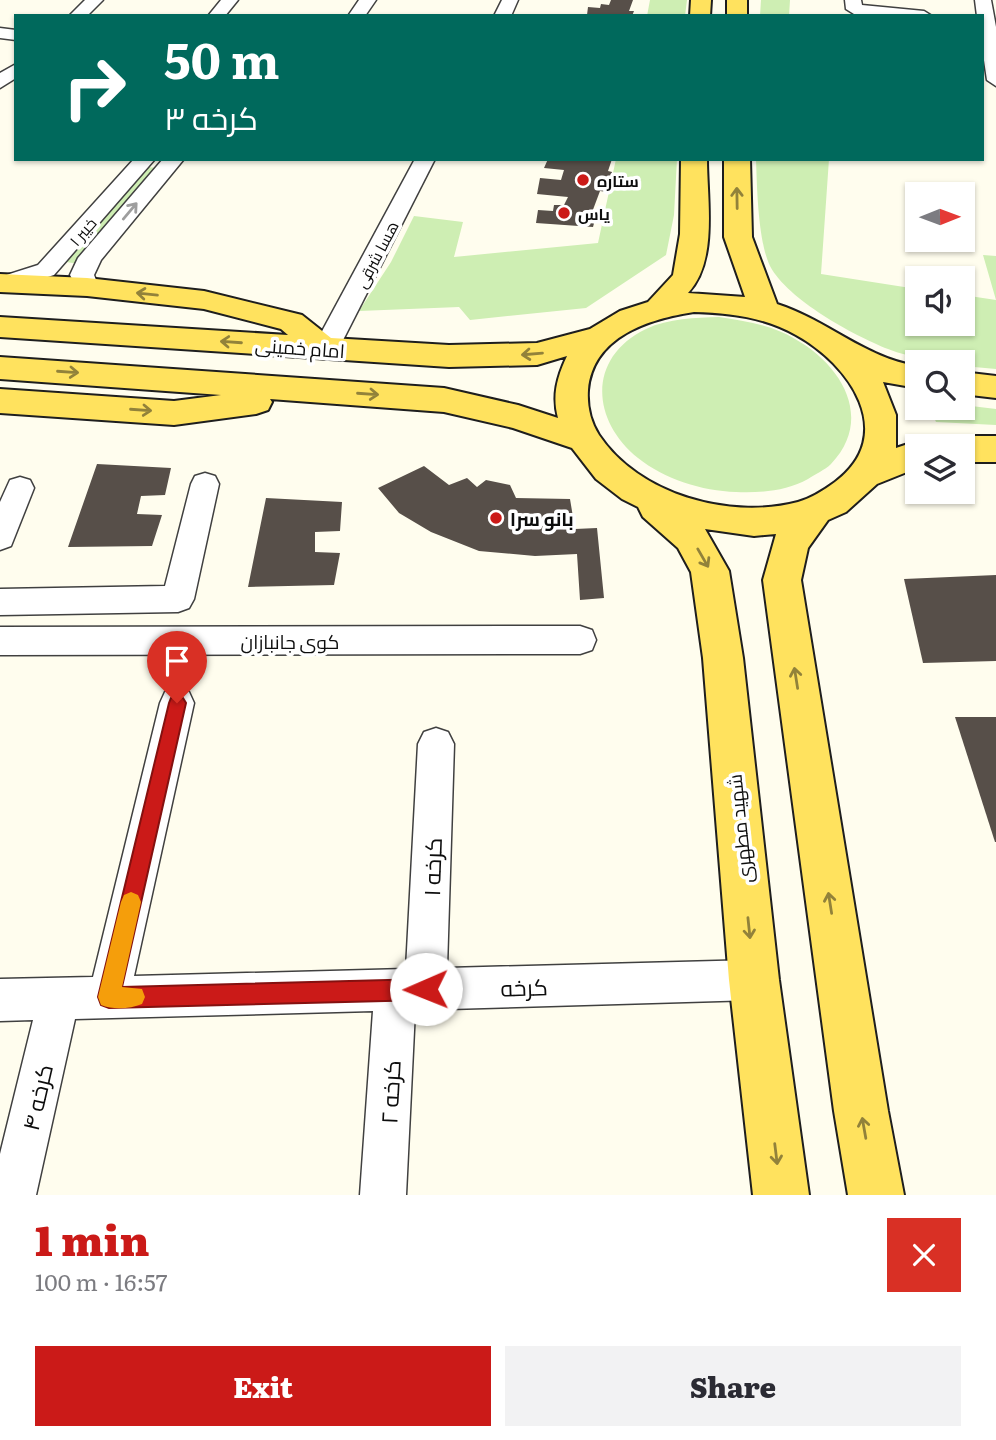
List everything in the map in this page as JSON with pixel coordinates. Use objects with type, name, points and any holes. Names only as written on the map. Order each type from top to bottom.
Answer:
[{"type":"main road","points":[[660,306],[687,277],[694,234],[694,161]]},
{"type":"main road","points":[[737,161],[738,237],[764,310]]},
{"type":"main road","points":[[694,234],[723,242],[738,237]]},
{"type":"main road","points":[[3,283],[85,279],[204,300],[291,322],[326,348]]},
{"type":"main road","points":[[905,375],[886,372],[802,324],[764,310],[729,303],[694,302],[660,306],[626,318],[598,337],[577,366],[571,401],[583,439],[605,467],[638,492],[680,511],[726,521],[772,521],[814,511],[845,495],[867,474],[905,459]]},
{"type":"main road","name":"امام خمینی","points":[[0,327],[449,356],[537,354],[598,337]]},
{"type":"main road","points":[[835,345],[863,374],[879,407],[881,441],[867,474]]},
{"type":"main road","points":[[0,368],[444,400],[519,417],[583,439]]},
{"type":"main road","points":[[975,385],[996,387]]},
{"type":"main road","points":[[0,401],[174,413],[334,391]]},
{"type":"main road","points":[[975,449],[996,449]]},
{"type":"main road","name":"شهید مطهری","points":[[638,492],[691,538],[710,571],[723,658],[754,980],[780,1195]]},
{"type":"main road","points":[[814,511],[790,543],[782,580],[876,1195]]},
{"type":"street","points":[[79,14],[96,0]]},
{"type":"street","points":[[218,14],[230,0]]},
{"type":"street","points":[[983,0],[996,80]]},
{"type":"street","points":[[853,4],[881,14]]},
{"type":"street","points":[[0,82],[14,71]]},
{"type":"street","name":"خیبر ۱","points":[[3,283],[31,276],[52,264],[143,161]]},
{"type":"street","name":"خیبر ۱","points":[[85,279],[90,258],[172,161]]},
{"type":"street","name":"هسا شرقی","points":[[326,348],[424,161]]},
{"type":"street","points":[[52,264],[62,273],[85,279]]},
{"type":"street","points":[[0,602],[178,599],[205,484]]},
{"type":"street","points":[[0,538],[20,488]]},
{"type":"street","name":"کوی جانبازان","points":[[0,641],[580,640]]},
{"type":"street","points":[[109,997],[177,703]]},
{"type":"street","name":"کرخه ۱","points":[[411,990],[436,744]]},
{"type":"street","name":"کرخه","points":[[0,1000],[754,980]]},
{"type":"street","name":"کرخه ۲","points":[[383,1195],[411,990]]},
{"type":"street","name":"کرخه ۴","points":[[13,1195],[60,998]]},
{"type":"green space","points":[[650,0],[687,0],[685,14],[647,14]]},
{"type":"green space","points":[[761,0],[790,0],[789,14],[760,14]]},
{"type":"green space","points":[[616,161],[677,161],[674,215],[666,255],[586,308],[470,320],[459,307],[359,311],[391,262],[414,216],[463,222],[454,257],[598,243]]},
{"type":"green space","points":[[756,161],[829,161],[821,274],[905,287],[905,336],[975,336],[975,297],[996,300],[996,369],[975,367],[975,350],[905,350],[905,355],[840,326],[806,304],[779,279],[770,266],[763,243]]},
{"type":"green space","points":[[147,167],[158,168],[80,264],[66,262]]},
{"type":"green space","points":[[983,255],[996,256],[996,300]]},
{"type":"green space","points":[[719,317],[758,324],[786,334],[812,350],[838,378],[847,394],[851,412],[850,429],[844,447],[826,468],[800,483],[782,489],[723,491],[671,478],[638,458],[622,442],[604,407],[602,389],[605,372],[614,355],[627,341],[655,325],[682,319]]},
{"type":"green space","points":[[975,406],[996,409],[996,425],[935,420],[975,420]]},
{"type":"building","points":[[611,0],[633,0],[629,11],[634,11],[633,14],[587,14],[588,7],[600,8],[601,4],[609,5]]},
{"type":"building","name":"ستاره","points":[[547,161],[611,161],[608,171],[612,172],[610,179],[605,178],[603,183],[609,184],[607,192],[600,191],[591,215],[596,216],[593,227],[536,223],[538,210],[553,211],[554,205],[564,205],[568,197],[537,194],[540,178],[561,180],[564,170],[544,168]]},
{"type":"building","points":[[97,464],[171,468],[165,495],[141,496],[137,514],[162,515],[152,546],[68,547]]},
{"type":"building","points":[[424,466],[449,485],[467,478],[477,487],[486,480],[510,485],[516,498],[570,499],[575,529],[597,528],[604,598],[580,600],[577,554],[535,556],[479,551],[431,532],[399,513],[378,488]]},
{"type":"building","points":[[266,498],[342,502],[340,531],[315,532],[315,552],[340,553],[334,585],[248,587]]},
{"type":"building","points":[[996,575],[996,661],[923,663],[904,579]]},
{"type":"building","points":[[955,717],[996,717],[996,842],[995,842]]},
{"type":"slow traffic","points":[[131,902],[109,997],[135,997]]},
{"type":"place","name":"ستاره","points":[[583,180]]},
{"type":"place","name":"یاس","points":[[564,213]]},
{"type":"place","name":"بانو سرا","points":[[496,518]]},
{"type":"route","points":[[177,703],[109,997],[426,989]]}]
